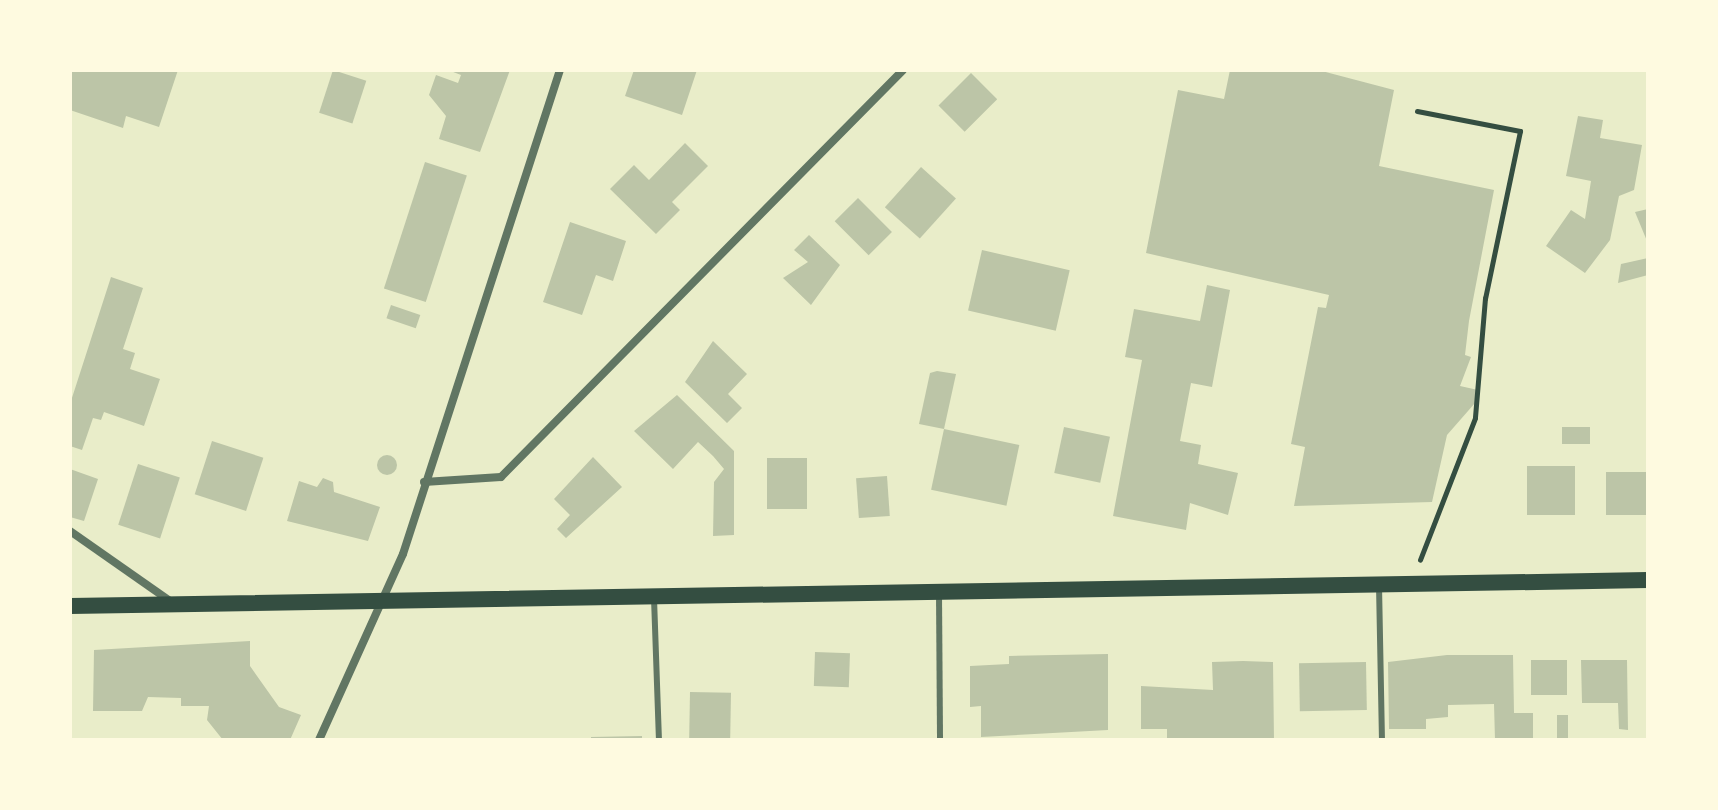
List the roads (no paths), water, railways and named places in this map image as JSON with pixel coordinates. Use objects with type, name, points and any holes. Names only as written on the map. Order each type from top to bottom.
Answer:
[{"type":"main road","points":[[70,606],[1648,580]]},
{"type":"street","points":[[319,740],[380,603],[424,482],[560,70]]},
{"type":"street","points":[[424,482],[501,477],[903,70]]},
{"type":"street","points":[[70,531],[142,575],[176,606]]},
{"type":"lane","points":[[1379,585],[1382,740]]},
{"type":"lane","points":[[939,593],[940,740]]},
{"type":"lane","points":[[654,598],[659,740]]}]
